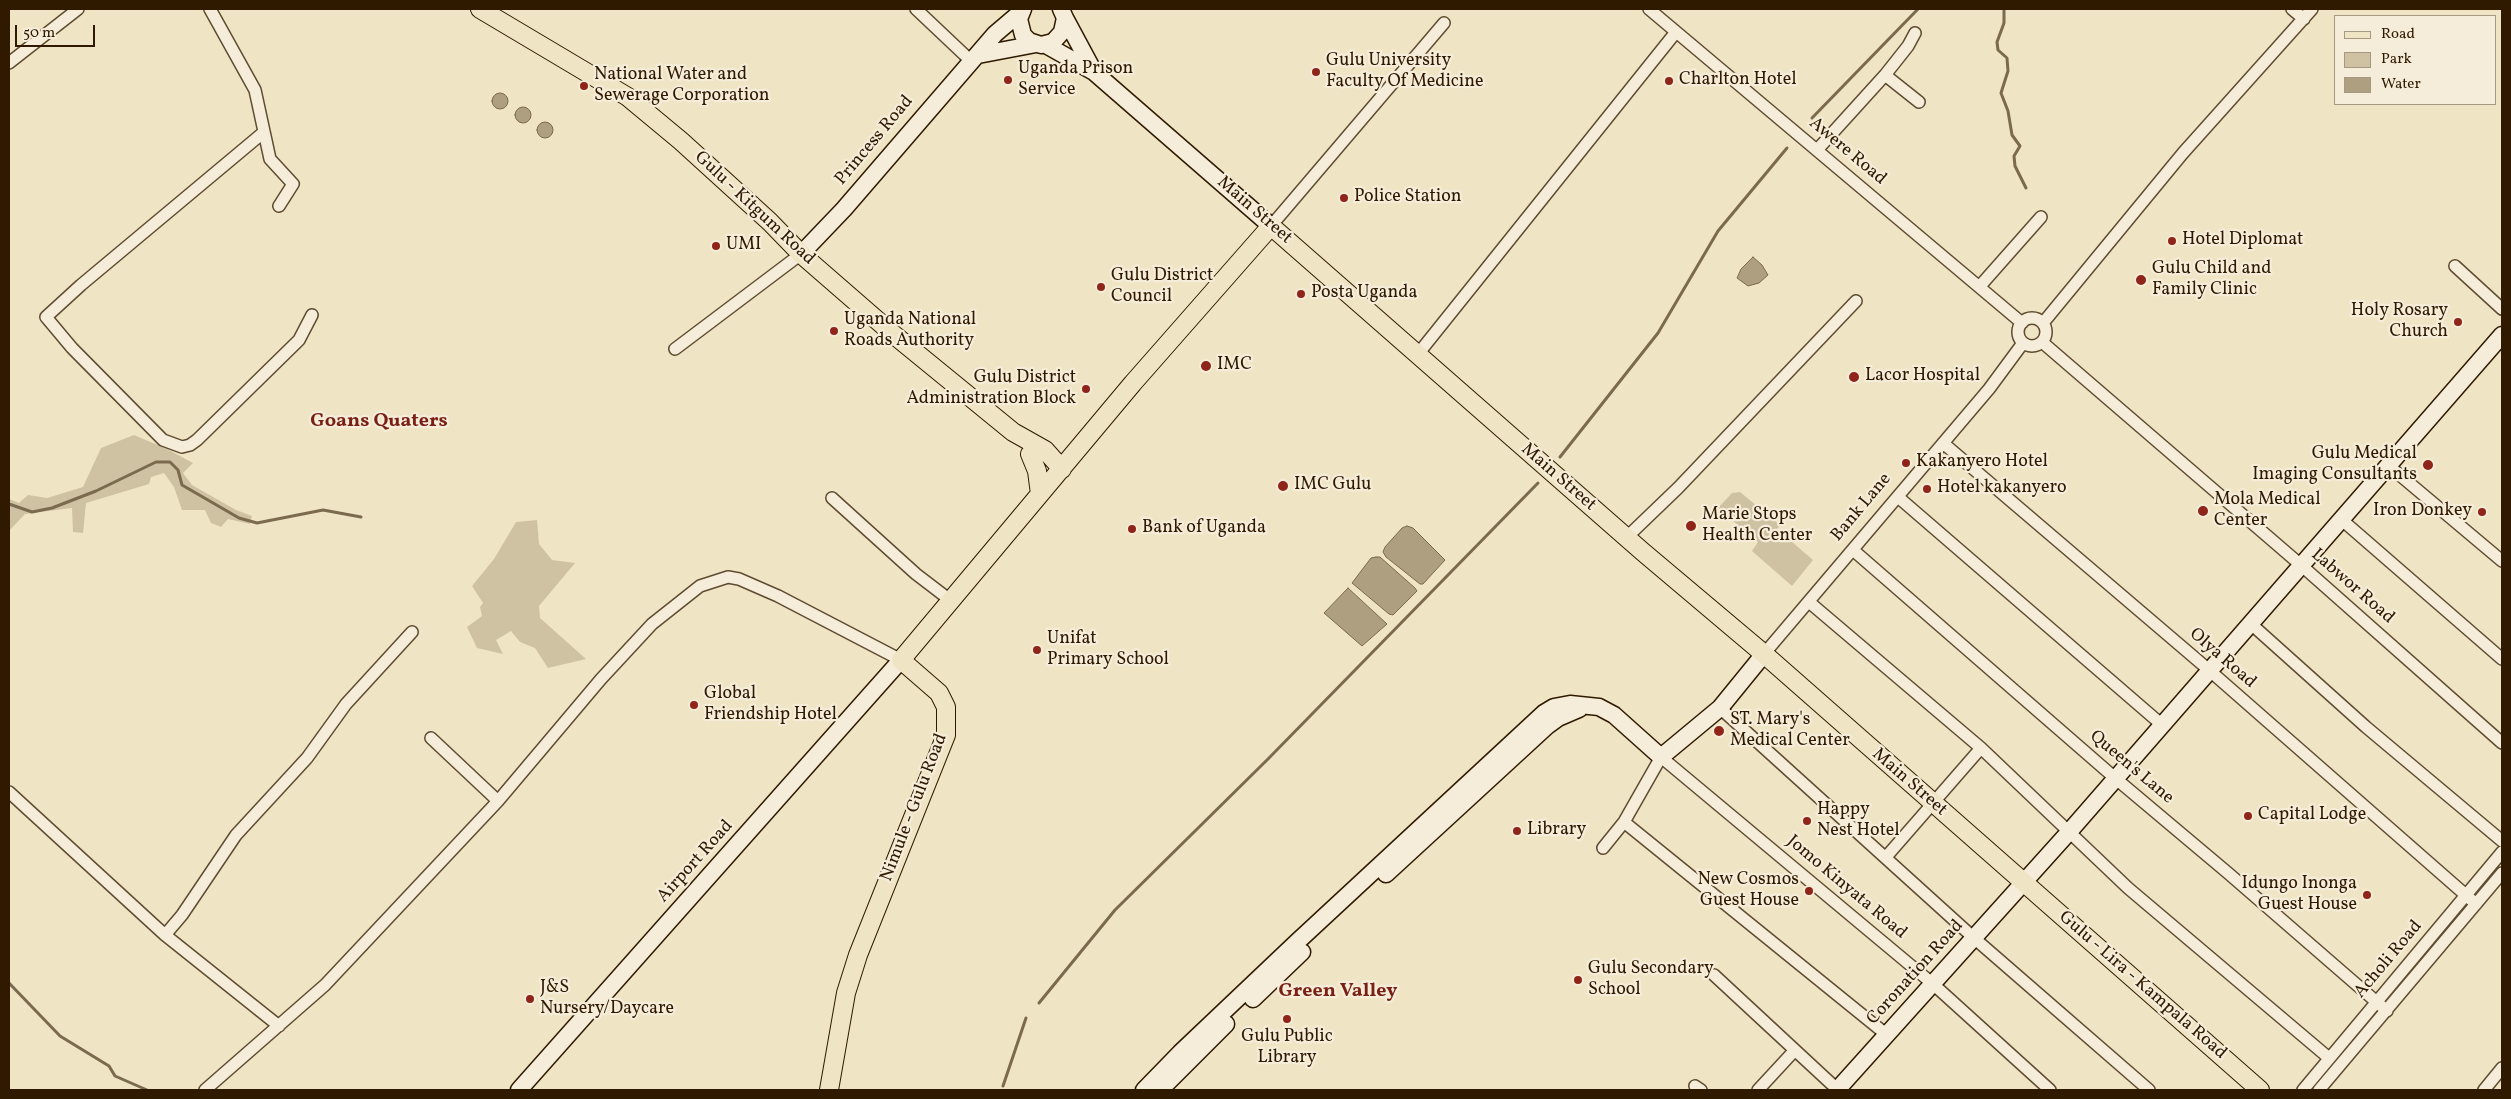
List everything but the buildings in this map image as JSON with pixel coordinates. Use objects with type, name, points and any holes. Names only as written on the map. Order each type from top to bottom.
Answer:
[{"type":"main road","name":"Gulu - Kitgum Road","points":[[480,9],[628,97],[770,222],[801,254],[893,334],[1059,472]]},
{"type":"main road","name":"Main Street","points":[[1271,226],[2024,882]]},
{"type":"main road","points":[[901,660],[1040,494],[1271,226]]},
{"type":"main road","points":[[1040,494],[1037,452],[1077,451]]},
{"type":"main road","name":"Nimule - Gulu Road","points":[[829,1090],[846,993],[858,955],[946,735],[946,707],[939,693],[901,660]]},
{"type":"main road","name":"Gulu - Lira - Kampala Road","points":[[2024,882],[2260,1090]]},
{"type":"street","points":[[9,63],[78,9]]},
{"type":"street","points":[[210,9],[250,77],[260,109],[270,160],[292,184],[279,206]]},
{"type":"street","points":[[916,9],[975,58],[1041,44],[1058,38],[1065,25],[1063,14]]},
{"type":"street","name":"Awere Road","points":[[1649,9],[2022,323]]},
{"type":"street","points":[[2292,9],[2304,19]]},
{"type":"street","points":[[2043,323],[2183,153],[2312,9]]},
{"type":"street","points":[[1022,10],[1019,28],[1029,41],[1041,44],[1094,72]]},
{"type":"street","name":"Princess Road","points":[[801,254],[844,210],[995,34],[1022,10]]},
{"type":"street","points":[[1063,14],[1094,72]]},
{"type":"street","points":[[1271,226],[1444,22]]},
{"type":"street","points":[[1418,354],[1676,32]]},
{"type":"street","points":[[1817,150],[1885,75],[1908,46],[1915,33]]},
{"type":"street","name":"Main Street","points":[[1094,72],[1271,226]]},
{"type":"street","points":[[1885,75],[1919,102]]},
{"type":"street","points":[[264,132],[81,285],[46,317],[72,348],[163,440],[182,447],[190,445],[197,440],[299,340],[312,315]]},
{"type":"street","points":[[1980,286],[2041,217]]},
{"type":"street","points":[[674,349],[801,254]]},
{"type":"street","points":[[2455,266],[2502,309]]},
{"type":"street","points":[[1627,537],[1678,488],[1856,301]]},
{"type":"street","points":[[2031,318],[2043,323],[2046,333],[2042,342],[2033,346],[2023,343],[2018,335],[2022,323],[2031,318]]},
{"type":"street","name":"Coronation Road","points":[[1838,1090],[2069,832],[2161,724],[2302,566],[2502,335]]},
{"type":"street","name":"Labwor Road","points":[[2042,342],[2302,566],[2502,743]]},
{"type":"street","name":"Bank Lane","points":[[1661,757],[1720,708],[1943,443],[2023,343]]},
{"type":"street","name":"Olya Road","points":[[1943,443],[2209,670],[2476,904]]},
{"type":"street","points":[[2389,466],[2502,562]]},
{"type":"street","points":[[1898,497],[2161,724]]},
{"type":"street","points":[[832,498],[916,574],[950,600]]},
{"type":"street","points":[[2342,520],[2502,659]]},
{"type":"street","name":"Queen's Lane","points":[[1853,550],[2387,1011]]},
{"type":"street","points":[[205,1090],[326,985],[498,800],[600,679],[652,624],[700,586],[728,576],[739,579],[778,596],[901,660]]},
{"type":"street","points":[[1809,602],[1981,748],[2128,888],[2329,1058]]},
{"type":"street","points":[[2250,623],[2366,727],[2502,841]]},
{"type":"street","points":[[165,935],[236,835],[307,758],[346,704],[412,632]]},
{"type":"street","name":"Airport Road","points":[[524,1089],[901,660]]},
{"type":"street","points":[[1144,1090],[1534,737],[1558,718],[1591,704],[1614,716],[1661,757],[1624,822],[1603,848]]},
{"type":"street","points":[[1720,708],[1974,938],[2149,1090]]},
{"type":"street","points":[[431,738],[498,800]]},
{"type":"street","points":[[1886,857],[1981,748]]},
{"type":"street","name":"Jomo Kinyata Road","points":[[1661,757],[1933,984],[2050,1090]]},
{"type":"street","points":[[9,792],[165,935],[279,1026]]},
{"type":"street","points":[[1624,822],[1887,1035]]},
{"type":"street","name":"Acholi Road","points":[[2303,1090],[2502,852]]},
{"type":"street","name":"Acholi Road","points":[[2319,1090],[2502,873]]},
{"type":"street","points":[[1714,975],[1838,1090]]},
{"type":"street","points":[[1160,1090],[1239,1005]]},
{"type":"street","points":[[1758,1090],[1796,1050]]},
{"type":"street","points":[[2484,1090],[2502,1068]]},
{"type":"green space","points":[[134,435],[167,449],[193,463],[183,473],[192,485],[236,510],[252,516],[250,524],[228,519],[221,527],[211,523],[205,510],[182,510],[174,487],[164,473],[151,477],[149,484],[86,503],[83,533],[73,532],[72,508],[25,514],[9,531],[9,499],[19,503],[28,495],[47,498],[83,487],[101,448]]},
{"type":"green space","points":[[1740,492],[1780,525],[1777,529],[1813,560],[1792,586],[1752,551],[1758,542],[1718,508],[1732,493]]},
{"type":"green space","points":[[537,520],[539,544],[552,560],[575,563],[539,606],[540,618],[586,659],[548,668],[535,648],[520,642],[511,631],[496,640],[503,654],[477,648],[467,627],[482,616],[480,607],[483,603],[472,586],[494,559],[516,522]]},
{"type":"water","points":[[500,93],[506,95],[508,101],[506,107],[500,109],[494,107],[492,101],[494,95]]},
{"type":"water","points":[[523,107],[529,109],[531,115],[529,121],[523,123],[517,121],[515,115],[517,109]]},
{"type":"water","points":[[545,122],[551,124],[553,130],[551,136],[545,138],[539,136],[537,130],[539,124]]},
{"type":"water","points":[[1753,257],[1762,265],[1768,275],[1759,283],[1748,286],[1737,278],[1741,269]]},
{"type":"water","points":[[1407,526],[1413,528],[1445,560],[1423,584],[1420,584],[1386,557],[1383,552],[1385,547],[1402,528]]},
{"type":"water","points":[[1380,557],[1417,591],[1393,615],[1389,614],[1352,583],[1371,558]]},
{"type":"water","points":[[1348,588],[1387,624],[1362,646],[1324,613]]},
{"type":"waterway","points":[[1812,118],[1918,9]]},
{"type":"waterway","points":[[2004,9],[2004,23],[1997,42],[1998,50],[2007,58],[2008,71],[2001,93],[2008,111],[2012,135],[2020,146],[2014,156],[2015,166],[2026,188]]},
{"type":"waterway","points":[[1560,457],[1658,333],[1718,231],[1787,148]]},
{"type":"waterway","points":[[9,504],[32,512],[52,508],[96,491],[156,462],[170,462],[178,470],[182,485],[239,518],[257,523],[323,510],[361,517]]},
{"type":"waterway","points":[[1039,1003],[1115,910],[1268,759],[1538,483]]},
{"type":"waterway","points":[[9,983],[60,1036],[109,1066],[115,1076],[147,1090]]},
{"type":"waterway","points":[[1003,1086],[1026,1018]]},
{"type":"place","name":"Gulu University Faculty Of Medicine","points":[[1316,72]]},
{"type":"place","name":"Uganda Prison Service","points":[[1008,80]]},
{"type":"place","name":"Charlton Hotel","points":[[1669,81]]},
{"type":"place","name":"National Water and Sewerage Corporation","points":[[584,86]]},
{"type":"place","name":"Police Station","points":[[1344,198]]},
{"type":"place","name":"Hotel Diplomat","points":[[2172,241]]},
{"type":"place","name":"UMI","points":[[716,246]]},
{"type":"place","name":"Gulu Child and Family Clinic","points":[[2141,280]]},
{"type":"place","name":"Gulu District Council","points":[[1101,287]]},
{"type":"place","name":"Posta Uganda","points":[[1301,294]]},
{"type":"place","name":"Holy Rosary Church","points":[[2458,322]]},
{"type":"place","name":"Uganda National Roads Authority","points":[[834,331]]},
{"type":"place","name":"IMC","points":[[1206,366]]},
{"type":"place","name":"Lacor Hospital","points":[[1854,377]]},
{"type":"place","name":"Gulu District Administration Block","points":[[1086,389]]},
{"type":"place","name":"Kakanyero Hotel","points":[[1906,463]]},
{"type":"place","name":"Gulu Medical Imaging Consultants","points":[[2428,465]]},
{"type":"place","name":"IMC Gulu","points":[[1283,486]]},
{"type":"place","name":"Hotel kakanyero","points":[[1927,489]]},
{"type":"place","name":"Mola Medical Center","points":[[2203,511]]},
{"type":"place","name":"Iron Donkey","points":[[2482,512]]},
{"type":"place","name":"Marie Stops Health Center","points":[[1691,526]]},
{"type":"place","name":"Bank of Uganda","points":[[1132,529]]},
{"type":"place","name":"Unifat Primary School","points":[[1037,650]]},
{"type":"place","name":"Global Friendship Hotel","points":[[694,705]]},
{"type":"place","name":"ST. Mary's Medical Center","points":[[1719,731]]},
{"type":"place","name":"Capital Lodge","points":[[2248,816]]},
{"type":"place","name":"Happy Nest Hotel","points":[[1807,821]]},
{"type":"place","name":"Library","points":[[1517,831]]},
{"type":"place","name":"New Cosmos Guest House","points":[[1809,891]]},
{"type":"place","name":"Idungo Inonga Guest House","points":[[2367,895]]},
{"type":"place","name":"Gulu Secondary School","points":[[1578,980]]},
{"type":"place","name":"J&S Nursery/Daycare","points":[[530,999]]},
{"type":"place","name":"Gulu Public Library","points":[[1287,1019]]},
{"type":"district","name":"Goans Quaters","points":[[379,422]]},
{"type":"district","name":"Green Valley","points":[[1338,992]]}]
